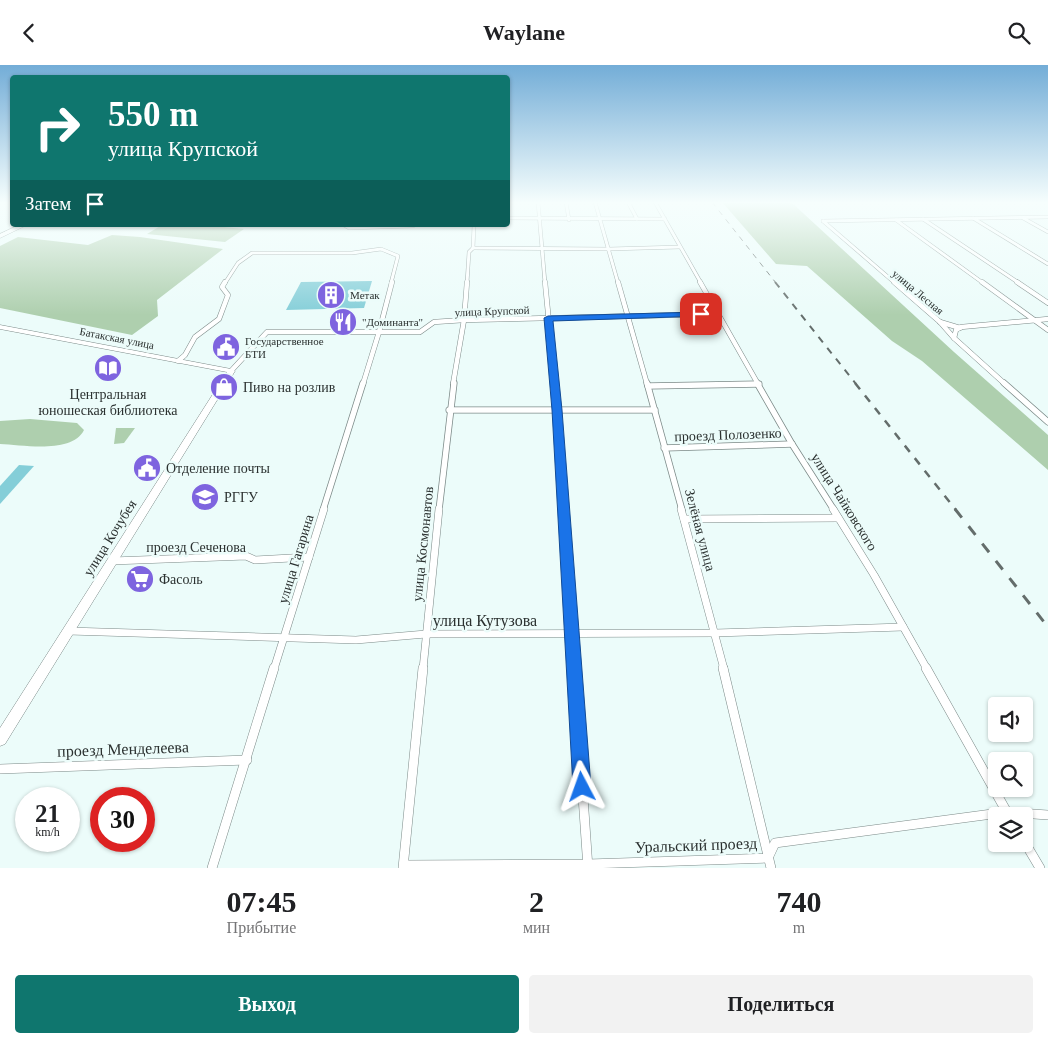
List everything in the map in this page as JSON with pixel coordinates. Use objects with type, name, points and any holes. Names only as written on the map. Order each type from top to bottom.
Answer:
[{"type":"main road","name":"Батакская улица","points":[[0,327],[230,371]]},
{"type":"main road","name":"улица Кочубея","points":[[0,740],[230,371]]},
{"type":"street","name":"улица Космонавтов","points":[[404,866],[449,410],[464,320],[469,252],[473,248],[473,239]]},
{"type":"street","points":[[541,239],[557,410],[588,866]]},
{"type":"street","name":"Зелёная улица","points":[[606,239],[648,385],[715,633],[771,868]]},
{"type":"street","name":"улица Чайковского","points":[[676,239],[792,444],[874,575],[1004,807]]},
{"type":"street","name":"улица Лесная","points":[[844,239],[940,322],[954,338],[1048,422]]},
{"type":"street","points":[[923,239],[1048,330]]},
{"type":"street","points":[[953,239],[1048,303]]},
{"type":"street","points":[[1009,239],[1048,264]]},
{"type":"street","points":[[473,248],[609,249],[680,247]]},
{"type":"street","name":"улица Гагарина","points":[[178,361],[187,354],[189,345],[206,327],[219,319],[228,295],[222,287],[238,263],[252,253],[352,253],[381,249],[398,256],[379,332],[212,868]]},
{"type":"street","name":"улица Крупской","points":[[268,332],[420,332],[434,322],[464,320],[719,314]]},
{"type":"street","points":[[954,338],[956,330],[971,325],[1048,319]]},
{"type":"street","points":[[940,322],[960,328]]},
{"type":"street","name":"улица Кочубея","points":[[230,371],[268,332]]},
{"type":"street","points":[[648,385],[759,384]]},
{"type":"street","points":[[449,410],[654,410]]},
{"type":"street","name":"проезд Полозенко","points":[[664,448],[792,444]]},
{"type":"street","points":[[684,519],[838,518]]},
{"type":"street","name":"проезд Сеченова","points":[[112,561],[246,556],[255,560],[309,557]]},
{"type":"street","name":"улица Кутузова","points":[[69,631],[356,640],[426,634],[715,633],[903,627]]},
{"type":"street","name":"проезд Менделеева","points":[[0,769],[247,759]]},
{"type":"street","points":[[1033,815],[1048,815]]},
{"type":"street","name":"Уральский проезд","points":[[404,866],[588,866],[768,858],[775,843],[988,816]]},
{"type":"street","points":[[1031,852],[1040,868]]},
{"type":"green space","points":[[13,239],[40,239],[88,245],[101,239],[157,239],[223,249],[157,300],[158,316],[132,335],[0,308],[0,246]]},
{"type":"green space","points":[[200,239],[229,239],[225,242]]},
{"type":"green space","points":[[755,239],[832,239],[1048,435],[1048,470],[922,361],[892,341],[807,266],[776,264]]},
{"type":"green space","points":[[30,419],[77,423],[84,430],[78,438],[58,445],[0,444],[0,421]]},
{"type":"green space","points":[[116,428],[135,428],[124,443],[114,444]]},
{"type":"building","name":"Метак","points":[[372,281],[364,308],[286,310],[301,282]]},
{"type":"building","points":[[19,465],[34,466],[0,504],[0,486]]},
{"type":"railway","points":[[742,239],[776,283]]},
{"type":"railway","points":[[775,282],[856,384]]},
{"type":"railway","points":[[855,383],[956,510]]},
{"type":"railway","points":[[955,509],[1048,627]]},
{"type":"place","name":"Метак","points":[[331,295]]},
{"type":"place","name":"\"Доминанта\"","points":[[343,322]]},
{"type":"place","name":"Государственное БТИ","points":[[226,347]]},
{"type":"place","name":"Центральная юношеская библиотека","points":[[108,368]]},
{"type":"place","name":"Пиво на розлив","points":[[224,387]]},
{"type":"place","name":"Отделение почты","points":[[147,468]]},
{"type":"place","name":"РГГУ","points":[[205,497]]},
{"type":"place","name":"Фасоль","points":[[140,579]]},
{"type":"route","points":[[582,787],[557,410],[548,318],[701,314]]}]
